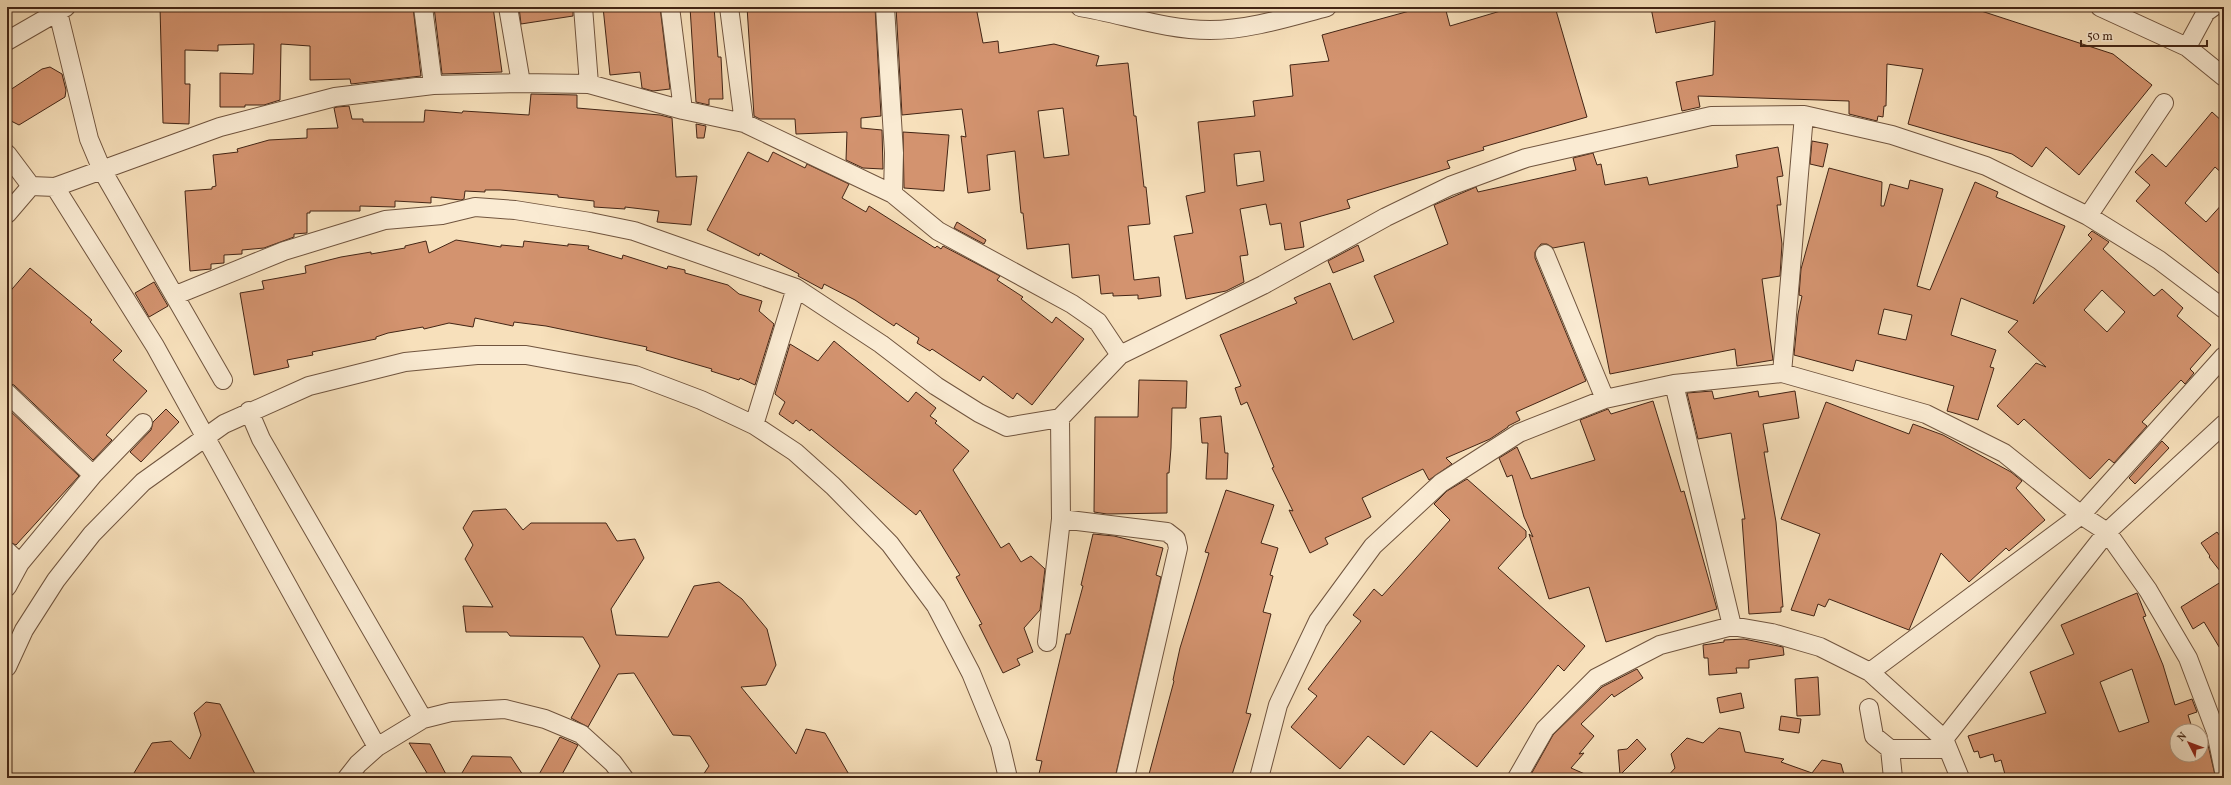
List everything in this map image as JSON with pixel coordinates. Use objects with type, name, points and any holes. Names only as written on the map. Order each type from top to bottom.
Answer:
[{"type":"street","points":[[423,7],[433,85]]},
{"type":"street","points":[[508,7],[521,83]]},
{"type":"street","points":[[583,7],[590,84]]},
{"type":"street","points":[[670,7],[683,110]]},
{"type":"street","points":[[728,7],[744,123]]},
{"type":"street","points":[[885,7],[894,153],[893,194]]},
{"type":"street","points":[[1080,7],[1157,24],[1210,30],[1266,23],[1327,7]]},
{"type":"street","points":[[2100,7],[2187,47],[2224,77]]},
{"type":"street","points":[[2187,47],[2206,12],[2213,7]]},
{"type":"street","points":[[7,41],[62,10],[88,140],[102,170],[224,380]]},
{"type":"street","points":[[31,186],[55,187],[212,130],[274,112],[335,97],[433,85],[521,83],[590,84],[683,110],[744,123],[893,194],[938,231],[1072,304],[1098,322],[1120,355]]},
{"type":"street","points":[[2088,216],[2164,103]]},
{"type":"street","points":[[176,295],[284,251],[385,220],[442,215],[475,208],[523,211],[634,231],[796,288],[881,344],[936,386],[979,413],[1006,426],[1060,418],[1120,355],[1263,285],[1386,217],[1450,186],[1526,158],[1711,116],[1804,115],[1892,135],[1986,166],[2088,216],[2159,260],[2224,309]]},
{"type":"street","points":[[1782,373],[1804,115]]},
{"type":"street","points":[[7,154],[31,186]]},
{"type":"street","points":[[7,214],[31,186]]},
{"type":"street","points":[[55,187],[154,346],[377,747]]},
{"type":"street","points":[[1545,254],[1605,399]]},
{"type":"street","points":[[754,425],[796,288]]},
{"type":"street","points":[[7,667],[24,630],[56,580],[92,534],[143,482],[204,436],[249,411],[309,386],[406,362],[477,355],[526,355],[635,375],[701,400],[754,425],[795,452],[839,492],[890,544],[936,606],[971,673],[1000,744],[1008,778]]},
{"type":"street","points":[[1870,672],[2081,515],[2224,356]]},
{"type":"street","points":[[1259,778],[1278,705],[1318,621],[1373,546],[1441,483],[1519,433],[1605,399],[1674,384],[1782,373],[1926,414],[2004,453],[2081,515],[2107,532],[2148,590],[2188,658],[2216,732],[2224,771]]},
{"type":"street","points":[[1674,384],[1732,626]]},
{"type":"street","points":[[7,393],[93,475]]},
{"type":"street","points":[[249,411],[261,440],[423,719]]},
{"type":"street","points":[[1047,642],[1061,519],[1060,418]]},
{"type":"street","points":[[7,586],[14,557],[143,423]]},
{"type":"street","points":[[1869,708],[1874,736],[1890,749],[1946,744],[2107,532],[2224,424]]},
{"type":"street","points":[[1061,519],[1167,532],[1176,539],[1178,548],[1125,778]]},
{"type":"street","points":[[1517,778],[1545,729],[1596,678],[1660,645],[1732,626],[1772,633],[1820,647],[1870,672],[1946,744],[1960,778]]},
{"type":"street","points":[[347,778],[358,764],[377,747],[423,719],[451,712],[505,709],[545,719],[581,734],[613,763],[624,778]]},
{"type":"street","points":[[1890,749],[1893,778]]},
{"type":"building","points":[[160,7],[413,7],[421,76],[351,84],[350,79],[310,80],[310,46],[281,44],[280,100],[264,105],[220,107],[220,73],[253,74],[254,44],[218,45],[218,51],[185,50],[185,84],[190,84],[189,124],[163,123]]},
{"type":"building","points":[[434,7],[493,7],[502,72],[442,74]]},
{"type":"building","points":[[519,7],[573,7],[573,16],[521,24]]},
{"type":"building","points":[[603,7],[660,7],[670,89],[653,91],[642,88],[640,72],[610,75]]},
{"type":"building","points":[[690,7],[714,7],[718,57],[721,57],[723,99],[709,99],[709,105],[696,102]]},
{"type":"building","points":[[747,7],[875,7],[881,116],[861,118],[861,128],[882,130],[883,169],[863,168],[846,160],[847,132],[796,134],[795,119],[760,119],[754,116]]},
{"type":"building","points":[[896,7],[976,7],[983,43],[998,41],[999,53],[1054,44],[1099,56],[1096,66],[1128,63],[1134,116],[1136,116],[1150,224],[1128,226],[1134,280],[1159,277],[1161,296],[1138,299],[1138,295],[1113,296],[1113,293],[1101,294],[1099,275],[1072,278],[1069,244],[1027,249],[1023,213],[1021,213],[1015,151],[987,155],[990,190],[968,193],[961,136],[966,137],[962,109],[902,115]],"holes":[[[1063,108],[1069,155],[1044,158],[1038,111]]]},
{"type":"building","points":[[1424,7],[1445,7],[1450,26],[1514,7],[1555,7],[1587,117],[1483,147],[1484,150],[1447,161],[1450,168],[1347,200],[1350,208],[1300,222],[1304,247],[1285,250],[1281,223],[1270,225],[1266,204],[1240,209],[1248,255],[1240,256],[1244,282],[1226,291],[1186,299],[1174,236],[1193,233],[1186,196],[1205,192],[1198,122],[1255,116],[1253,101],[1293,96],[1290,65],[1329,61],[1322,35]],"holes":[[[1260,151],[1264,181],[1237,186],[1234,154]]]},
{"type":"building","points":[[1969,7],[2113,54],[2152,85],[2079,175],[2046,147],[2032,167],[2012,154],[1908,124],[1923,69],[1887,64],[1886,106],[1884,106],[1883,117],[1878,116],[1877,121],[1849,114],[1849,101],[1698,96],[1700,107],[1682,111],[1676,82],[1713,75],[1715,21],[1656,33],[1651,8]]},
{"type":"building","points":[[50,67],[62,74],[66,90],[65,97],[19,125],[7,119],[7,92],[42,69]]},
{"type":"building","points":[[531,94],[577,95],[577,108],[660,115],[672,118],[676,177],[697,176],[691,225],[657,222],[659,211],[625,207],[625,209],[594,207],[594,201],[558,197],[558,195],[500,190],[485,190],[485,192],[465,191],[464,199],[461,200],[431,197],[431,203],[395,201],[395,207],[360,206],[360,211],[310,211],[310,213],[307,213],[307,233],[294,234],[294,237],[264,248],[242,250],[242,254],[224,255],[224,263],[211,264],[211,269],[190,271],[185,191],[212,189],[212,187],[216,186],[213,155],[238,152],[237,149],[269,140],[307,138],[307,129],[338,128],[334,108],[337,107],[349,106],[352,119],[363,119],[363,122],[424,122],[425,110],[462,113],[463,111],[529,115]]},
{"type":"building","points":[[2212,112],[2224,123],[2224,175],[2215,167],[2185,203],[2206,222],[2224,202],[2224,278],[2136,201],[2150,185],[2135,172],[2152,154],[2166,167]]},
{"type":"building","points":[[696,124],[706,126],[704,138],[697,138]]},
{"type":"building","points":[[903,132],[949,135],[944,191],[904,188]]},
{"type":"building","points":[[1812,141],[1828,144],[1823,167],[1810,164]]},
{"type":"building","points":[[1778,147],[1783,176],[1777,177],[1781,205],[1777,205],[1782,244],[1780,276],[1762,279],[1773,360],[1737,366],[1735,349],[1610,374],[1584,242],[1553,248],[1547,244],[1541,244],[1535,252],[1535,258],[1586,381],[1516,412],[1520,420],[1508,426],[1490,439],[1446,458],[1452,464],[1429,480],[1423,469],[1362,498],[1371,517],[1325,538],[1328,544],[1310,553],[1289,510],[1293,511],[1272,468],[1274,467],[1247,402],[1241,405],[1235,388],[1241,386],[1220,335],[1297,303],[1294,298],[1330,283],[1353,340],[1394,322],[1374,276],[1448,244],[1434,205],[1476,187],[1478,192],[1576,170],[1573,158],[1593,153],[1597,165],[1601,164],[1605,185],[1647,177],[1649,185],[1738,167],[1736,155]]},
{"type":"building","points":[[748,152],[768,162],[773,152],[805,168],[807,164],[849,184],[842,198],[866,212],[869,206],[935,248],[937,246],[941,249],[943,246],[1000,276],[997,280],[1023,297],[1021,299],[1052,323],[1056,317],[1084,339],[1032,405],[1017,393],[1013,399],[983,376],[980,381],[932,349],[930,351],[917,343],[919,338],[896,323],[894,326],[855,300],[824,284],[822,289],[798,276],[799,274],[760,253],[759,256],[707,230]]},
{"type":"building","points":[[1829,168],[1882,182],[1881,206],[1884,206],[1890,184],[1908,189],[1910,180],[1943,189],[1917,286],[1930,290],[1975,182],[1998,192],[1996,197],[2065,226],[2033,304],[2092,239],[2088,235],[2092,231],[2109,242],[2103,249],[2154,296],[2162,289],[2183,308],[2177,316],[2211,345],[2190,369],[2194,373],[2185,384],[2181,380],[2142,422],[2147,426],[2114,463],[2109,459],[2090,479],[2024,419],[2018,425],[1997,406],[2036,363],[2046,367],[2008,332],[2018,321],[1961,298],[1951,335],[1996,350],[1990,367],[1994,368],[1978,420],[1947,411],[1954,386],[1856,360],[1853,371],[1794,355],[1798,314],[1802,296],[1799,295],[1801,269]],"holes":[[[2102,290],[2125,312],[2107,332],[2084,310]],[[1884,309],[1912,315],[1906,340],[1878,334]]]},
{"type":"building","points":[[957,222],[986,240],[984,244],[954,228]]},
{"type":"building","points":[[456,240],[501,247],[501,245],[523,247],[524,241],[568,246],[568,244],[589,246],[588,249],[622,259],[623,255],[667,269],[668,266],[685,270],[685,273],[728,285],[739,294],[762,301],[759,311],[774,324],[755,385],[740,378],[739,380],[711,371],[712,369],[646,350],[647,347],[546,326],[514,322],[513,326],[475,318],[473,327],[449,323],[424,329],[423,327],[388,333],[376,337],[376,339],[312,352],[313,355],[287,360],[289,367],[254,375],[240,293],[264,289],[262,281],[306,273],[305,266],[341,257],[371,252],[371,254],[405,248],[405,246],[426,241],[429,253]]},
{"type":"building","points":[[1358,245],[1364,261],[1333,273],[1328,261]]},
{"type":"building","points":[[30,268],[92,320],[90,322],[122,351],[113,360],[147,391],[106,435],[112,440],[93,460],[14,385],[7,383],[7,295]]},
{"type":"building","points":[[154,282],[168,306],[149,317],[135,293]]},
{"type":"building","points":[[834,341],[908,402],[916,392],[936,408],[930,416],[937,421],[935,423],[969,451],[953,470],[1001,548],[1009,543],[1021,562],[1031,556],[1045,569],[1040,610],[1024,628],[1033,652],[1017,659],[1020,665],[1003,673],[979,625],[982,624],[956,577],[960,575],[920,510],[916,515],[811,429],[810,431],[796,420],[793,424],[779,414],[785,402],[775,394],[790,344],[818,361]]},
{"type":"building","points":[[1139,380],[1187,381],[1186,408],[1172,408],[1171,448],[1169,473],[1167,473],[1167,513],[1107,514],[1094,512],[1095,417],[1138,417]]},
{"type":"building","points":[[1712,391],[1714,399],[1758,391],[1759,397],[1795,391],[1799,418],[1763,424],[1768,452],[1764,452],[1776,522],[1783,607],[1781,607],[1781,612],[1749,614],[1742,519],[1745,519],[1731,433],[1698,439],[1687,393]]},
{"type":"building","points":[[1653,401],[1681,492],[1684,491],[1717,609],[1606,642],[1589,587],[1549,599],[1529,534],[1533,537],[1524,517],[1512,475],[1507,477],[1499,458],[1517,447],[1531,479],[1595,460],[1580,420],[1608,409],[1611,414]]},
{"type":"building","points":[[1826,402],[1909,434],[1913,424],[1943,435],[2011,472],[2022,481],[2016,488],[2045,520],[2009,551],[2006,548],[1969,582],[1941,553],[1909,630],[1829,599],[1825,607],[1818,604],[1814,616],[1791,610],[1820,534],[1781,519]]},
{"type":"building","points":[[7,408],[79,476],[16,545],[7,541]]},
{"type":"building","points":[[166,409],[179,422],[141,462],[130,452],[151,430],[153,422]]},
{"type":"building","points":[[1221,416],[1225,453],[1228,453],[1227,479],[1206,479],[1208,443],[1202,443],[1200,418]]},
{"type":"building","points":[[2162,441],[2169,448],[2135,484],[2129,478]]},
{"type":"building","points":[[1467,479],[1526,531],[1526,537],[1498,568],[1585,646],[1564,671],[1558,665],[1477,767],[1431,731],[1404,765],[1368,736],[1340,769],[1291,727],[1317,696],[1308,689],[1361,621],[1353,615],[1374,589],[1382,596],[1450,520],[1434,504],[1447,491]]},
{"type":"building","points":[[1226,490],[1274,505],[1261,543],[1278,548],[1270,575],[1273,576],[1263,612],[1271,614],[1246,713],[1251,714],[1231,778],[1148,778],[1174,681],[1180,648],[1209,553],[1205,552]]},
{"type":"building","points":[[506,509],[523,530],[531,523],[606,523],[617,541],[635,539],[644,558],[611,609],[616,635],[668,637],[694,586],[719,582],[742,599],[767,629],[776,665],[766,685],[741,687],[796,754],[806,729],[825,733],[851,778],[701,778],[709,766],[690,736],[673,735],[634,673],[618,674],[588,727],[571,718],[600,666],[583,637],[510,636],[507,632],[466,632],[463,606],[493,607],[465,559],[473,545],[463,528],[473,511]]},
{"type":"building","points":[[2217,532],[2224,541],[2224,576],[2209,557],[2210,556],[2201,543]]},
{"type":"building","points":[[1093,534],[1114,536],[1163,548],[1156,575],[1161,577],[1115,778],[1038,778],[1042,761],[1036,760],[1066,634],[1070,634],[1083,586],[1081,585]]},
{"type":"building","points":[[2224,580],[2224,655],[2204,622],[2193,629],[2181,607]]},
{"type":"building","points":[[2137,593],[2146,616],[2143,617],[2163,665],[2175,705],[2192,699],[2197,712],[2188,715],[2190,723],[2169,723],[2169,763],[2209,763],[2209,749],[2215,775],[2206,778],[2006,778],[2001,760],[1995,762],[1993,754],[1980,758],[1978,751],[1974,752],[1968,736],[2046,713],[2030,672],[2074,654],[2061,625]],"holes":[[[2132,669],[2149,722],[2119,732],[2100,682]]]},
{"type":"building","points":[[1744,639],[1783,647],[1784,655],[1749,660],[1749,668],[1736,668],[1737,673],[1709,675],[1708,658],[1704,658],[1703,645],[1724,642],[1724,640]]},
{"type":"building","points":[[1637,669],[1643,678],[1614,697],[1612,694],[1581,724],[1594,736],[1579,754],[1584,753],[1571,768],[1594,778],[1529,778],[1553,735],[1602,687]]},
{"type":"building","points":[[1818,677],[1820,715],[1797,716],[1795,679]]},
{"type":"building","points":[[1741,693],[1744,708],[1720,713],[1717,698]]},
{"type":"building","points":[[206,702],[220,704],[257,778],[131,778],[152,743],[171,741],[190,759],[201,735],[194,713]]},
{"type":"building","points":[[1781,716],[1801,719],[1799,733],[1779,730]]},
{"type":"building","points":[[1719,728],[1740,732],[1745,752],[1784,759],[1781,762],[1812,773],[1822,760],[1841,764],[1845,778],[1666,778],[1675,768],[1671,754],[1687,738],[1703,743]]},
{"type":"building","points":[[560,737],[578,745],[560,778],[537,778]]},
{"type":"building","points":[[1637,739],[1646,749],[1620,775],[1618,750],[1627,749]]},
{"type":"building","points":[[409,743],[430,744],[448,778],[430,778]]},
{"type":"building","points":[[472,756],[511,757],[525,778],[459,778]]}]
